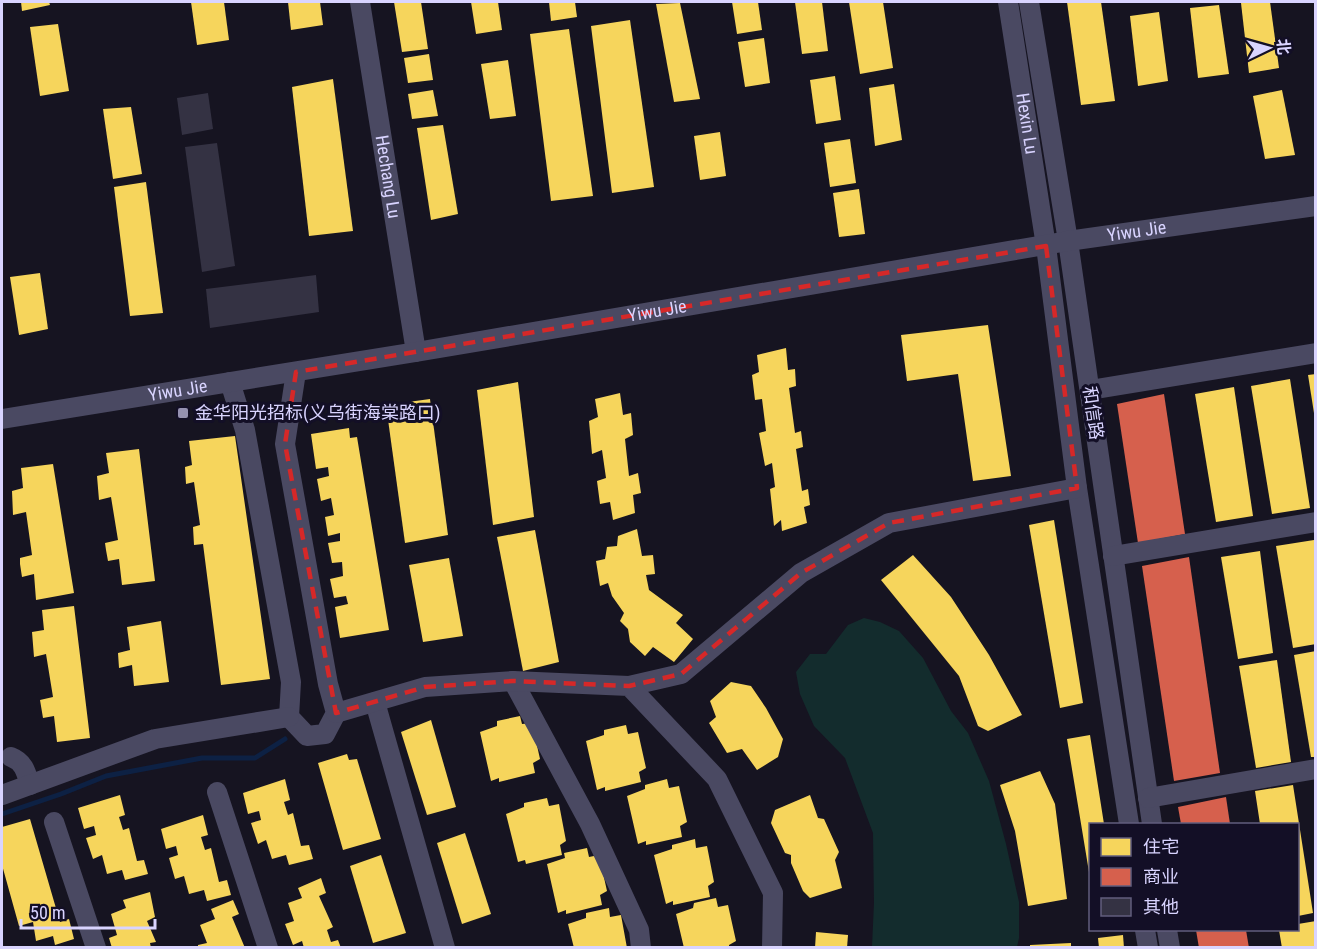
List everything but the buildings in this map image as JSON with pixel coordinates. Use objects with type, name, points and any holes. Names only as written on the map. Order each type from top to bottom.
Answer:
[{"type":"street","name":"Hechang Lu","points":[[360,2],[416,352]]},
{"type":"street","name":"Hexin Lu","points":[[1008,2],[1046,246]]},
{"type":"street","name":"和信路","points":[[1029,2],[1068,241],[1152,823]]},
{"type":"street","name":"Yiwu Jie","points":[[2,419],[416,352],[1068,241],[1316,206]]},
{"type":"street","name":"和信路","points":[[1046,246],[1077,488],[1129,823]]},
{"type":"street","points":[[1090,390],[1316,353]]},
{"type":"street","points":[[230,382],[245,430],[291,682],[289,717],[308,736],[326,734],[336,713],[328,684],[285,444],[296,372]]},
{"type":"street","points":[[336,713],[425,687],[513,681],[629,686],[681,674],[801,573],[890,523],[1077,488]]},
{"type":"street","points":[[1113,556],[1316,522]]},
{"type":"street","points":[[513,681],[590,824],[639,930],[641,948]]},
{"type":"street","points":[[629,686],[717,779],[773,893],[772,948]]},
{"type":"street","points":[[375,702],[443,947]]},
{"type":"street","points":[[2,795],[155,739],[289,717]]},
{"type":"street","points":[[11,757],[19,760],[24,767],[30,785]]},
{"type":"street","points":[[1148,798],[1316,768]]},
{"type":"street","points":[[217,792],[268,948]]},
{"type":"street","points":[[54,822],[96,948]]},
{"type":"street","points":[[1145,931],[1148,948]]},
{"type":"street","points":[[1167,931],[1170,948]]},
{"type":"highlighted area","points":[[1046,246],[1077,488],[889,523],[801,573],[681,674],[629,686],[513,681],[425,687],[336,713],[285,444],[296,372]]},
{"type":"green space","points":[[864,618],[880,622],[899,631],[923,658],[951,711],[968,733],[989,781],[1006,844],[1019,902],[1017,947],[872,947],[873,833],[845,758],[814,726],[800,694],[796,672],[810,654],[826,654],[848,625]]},
{"type":"waterway","points":[[2,814],[106,776],[202,758],[255,758],[285,739]]},
{"type":"place","name":"金华阳光招标(义乌街海棠路口)","points":[[183,413]]}]
